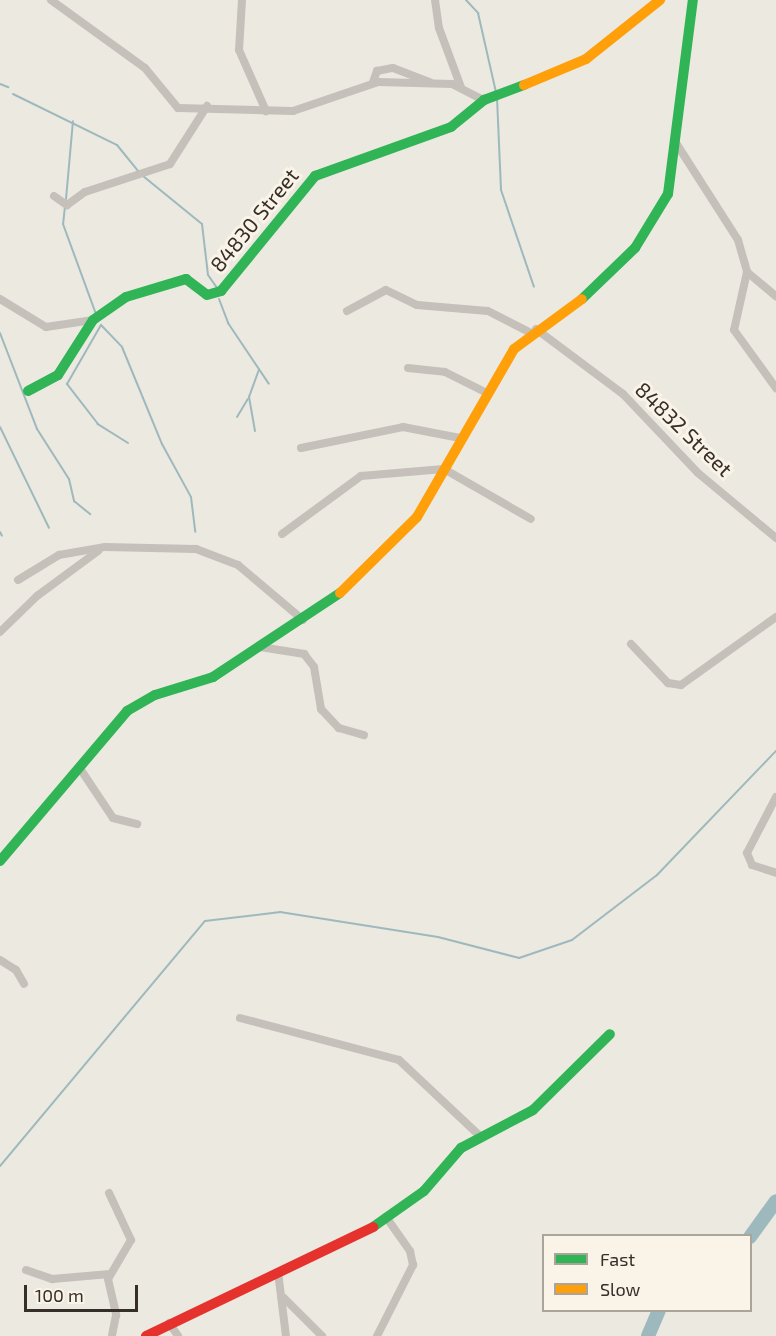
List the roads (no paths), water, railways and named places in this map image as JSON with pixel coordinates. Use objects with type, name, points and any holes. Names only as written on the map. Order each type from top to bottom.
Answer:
[{"type":"street","points":[[51,0],[76,24],[145,68],[171,104],[185,110],[207,106],[267,111],[341,99],[373,82],[430,82],[461,87],[484,100]]},
{"type":"street","points":[[242,0],[238,50],[267,111]]},
{"type":"street","points":[[435,0],[439,28],[461,87]]},
{"type":"street","name":"84830 Street","points":[[28,391],[58,375],[93,320],[126,297],[175,280],[186,279],[214,296],[315,176],[451,127],[484,100],[586,58],[660,0]]},
{"type":"street","points":[[0,861],[115,722],[141,702],[197,685],[329,603],[409,527],[487,393],[533,331],[612,273],[651,227],[668,194],[693,0]]},
{"type":"street","points":[[373,82],[377,71],[393,68],[430,82]]},
{"type":"street","points":[[54,196],[67,205],[85,192],[156,171],[170,164],[207,106]]},
{"type":"street","points":[[676,143],[738,240],[747,272],[734,330],[776,388]]},
{"type":"street","points":[[747,272],[776,296]]},
{"type":"street","name":"84832 Street","points":[[346,311],[386,290],[417,305],[488,312],[533,331],[623,394],[698,473],[776,538]]},
{"type":"street","points":[[0,299],[46,327],[93,320]]},
{"type":"street","points":[[408,368],[445,372],[487,393]]},
{"type":"street","points":[[301,448],[403,427],[460,438]]},
{"type":"street","points":[[282,534],[361,476],[444,469],[531,519]]},
{"type":"street","points":[[18,580],[50,556],[105,547],[209,552],[238,565],[303,620]]},
{"type":"street","points":[[0,632],[37,596],[105,547]]},
{"type":"street","points":[[631,644],[668,682],[681,685],[776,617]]},
{"type":"street","points":[[260,647],[304,654],[314,667],[321,709],[339,728],[364,735]]},
{"type":"street","points":[[79,767],[113,818],[137,824]]},
{"type":"street","points":[[776,797],[747,854],[752,865],[776,873]]},
{"type":"street","points":[[0,960],[16,970],[24,984]]},
{"type":"street","points":[[240,1018],[399,1060],[480,1136]]},
{"type":"street","points":[[146,1336],[386,1217],[424,1191],[461,1148],[533,1110],[610,1034]]},
{"type":"street","points":[[26,1270],[52,1279],[110,1274],[129,1252],[131,1240],[109,1193]]},
{"type":"street","points":[[377,1336],[413,1265],[410,1251],[386,1217]]},
{"type":"street","points":[[278,1272],[284,1298],[286,1336]]},
{"type":"street","points":[[110,1274],[116,1315],[112,1336]]},
{"type":"street","points":[[284,1298],[322,1336]]},
{"type":"street","points":[[169,1323],[178,1336]]},
{"type":"waterway","points":[[466,0],[478,13],[496,92]]},
{"type":"waterway","points":[[0,84],[8,87]]},
{"type":"waterway","points":[[13,94],[117,145],[139,172]]},
{"type":"waterway","points":[[497,98],[501,190],[534,287]]},
{"type":"waterway","points":[[66,199],[73,121]]},
{"type":"waterway","points":[[143,176],[202,224],[208,275],[217,288]]},
{"type":"waterway","points":[[65,206],[63,224],[96,314]]},
{"type":"waterway","points":[[219,299],[228,323],[269,384]]},
{"type":"waterway","points":[[128,443],[98,424],[67,384],[101,325],[122,347],[162,444],[191,497],[195,532]]},
{"type":"waterway","points":[[0,333],[37,429],[69,479],[74,501],[90,514]]},
{"type":"waterway","points":[[255,431],[249,397],[259,370]]},
{"type":"waterway","points":[[237,417],[248,399]]},
{"type":"waterway","points":[[0,427],[49,528]]},
{"type":"waterway","points":[[0,532],[2,536]]},
{"type":"waterway","points":[[0,1166],[205,921],[280,912],[438,937],[519,958],[572,940],[657,875],[776,751]]},
{"type":"waterway","points":[[752,1234],[776,1201]]},
{"type":"waterway","points":[[648,1336],[658,1312]]}]
